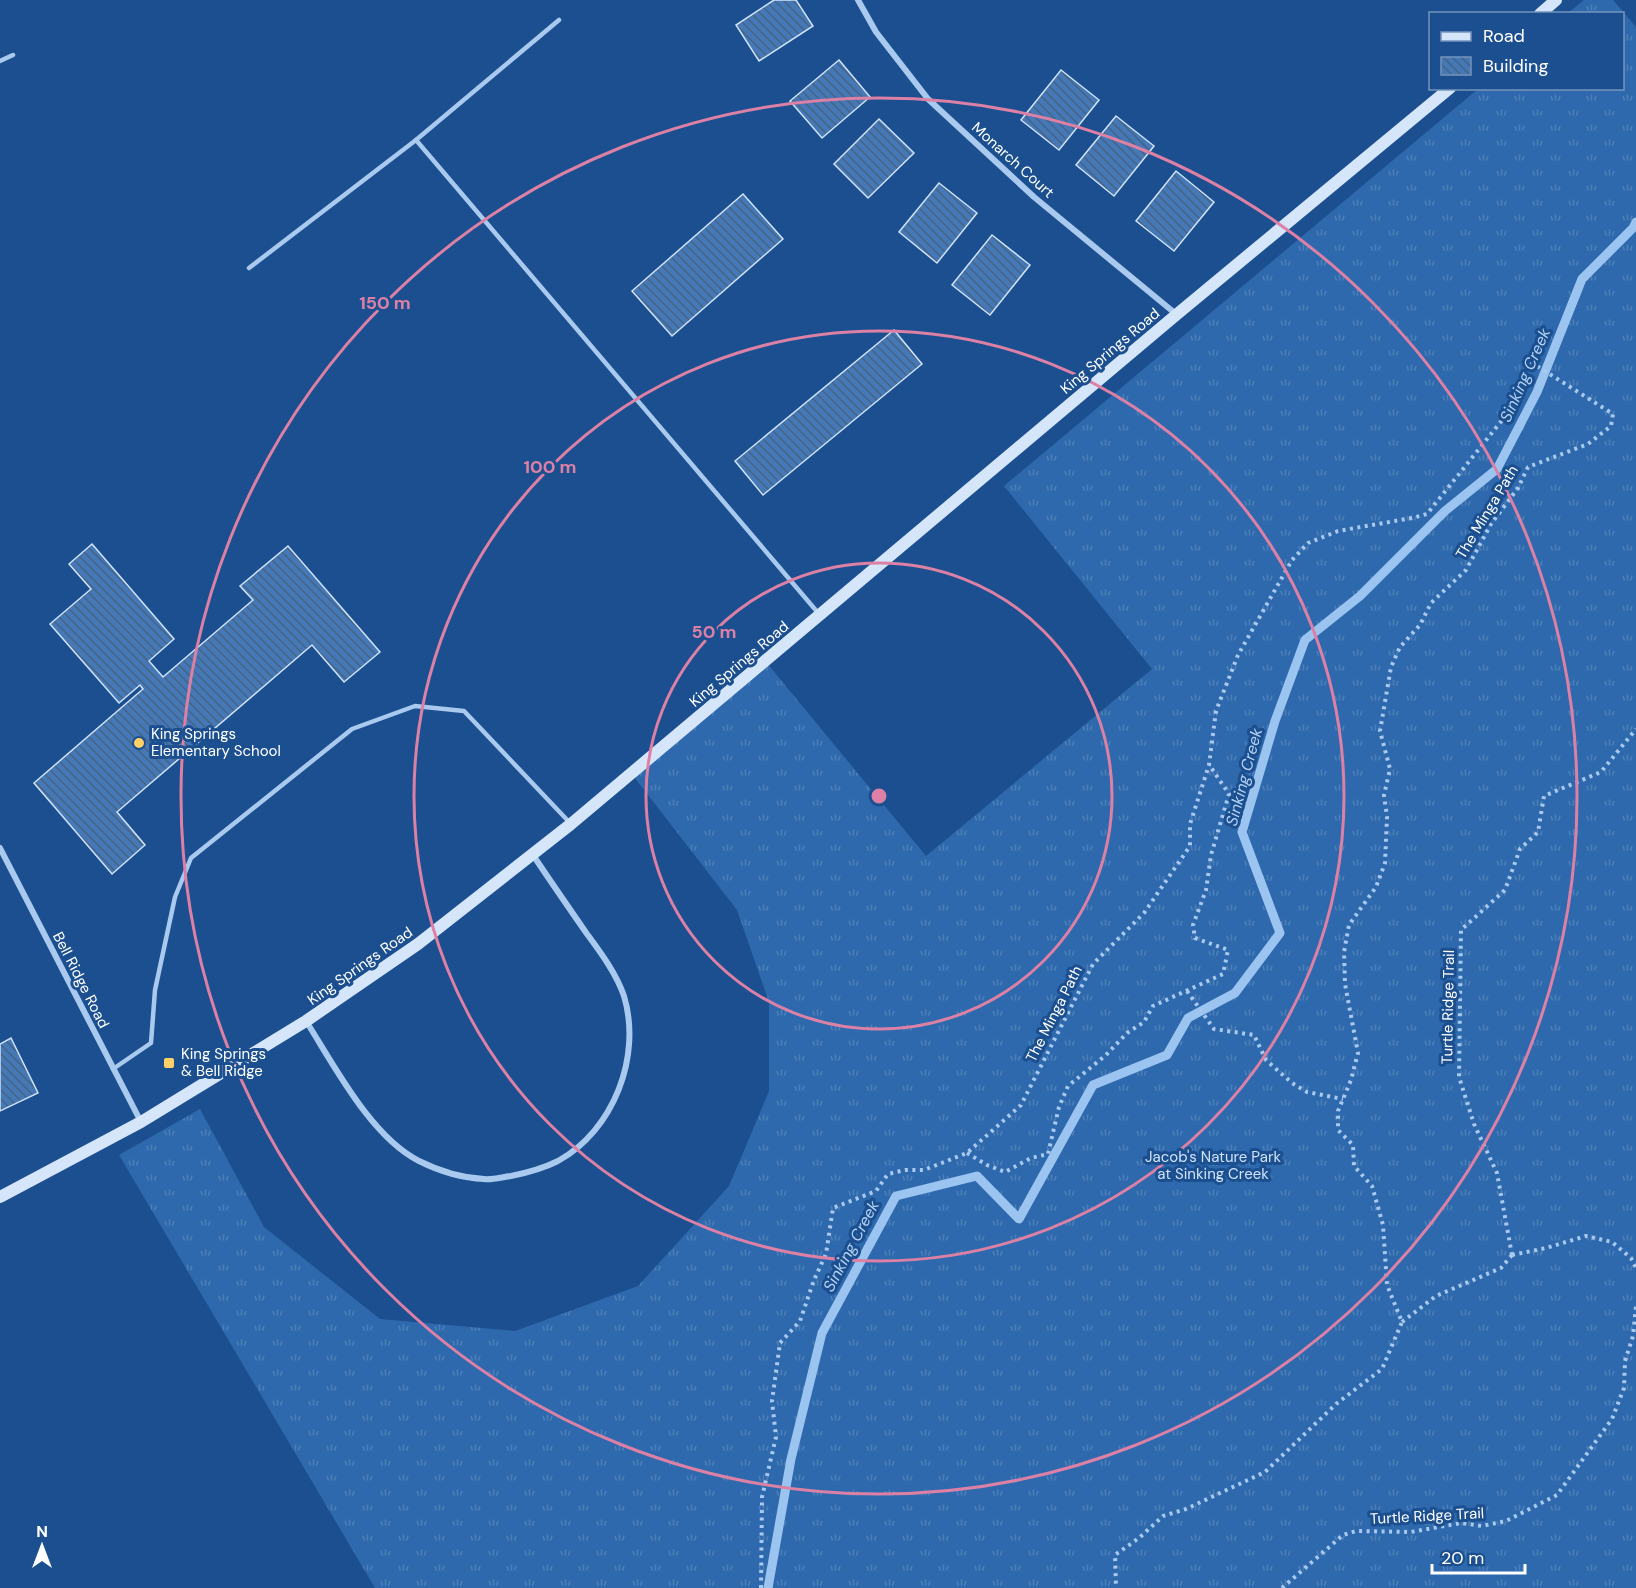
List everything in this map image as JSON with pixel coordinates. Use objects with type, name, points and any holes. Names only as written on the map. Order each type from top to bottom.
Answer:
[{"type":"street","name":"Monarch Court","points":[[858,0],[876,32],[928,99],[1034,197],[1176,315]]},
{"type":"street","points":[[1542,12],[1556,0]]},
{"type":"street","name":"King Springs Road","points":[[0,1197],[141,1122],[306,1021],[418,944],[571,825],[1176,315],[1448,90]]},
{"type":"street","name":"Bell Ridge Road","points":[[0,848],[141,1122]]},
{"type":"street","points":[[306,1021],[352,1095],[384,1135],[417,1160],[452,1174],[486,1180],[524,1173],[558,1161],[584,1142],[606,1116],[619,1089],[628,1058],[630,1029],[624,996],[612,969],[533,855]]},
{"type":"lane","points":[[249,268],[416,140],[559,20]]},
{"type":"lane","points":[[0,61],[13,55]]},
{"type":"lane","points":[[416,140],[820,616]]},
{"type":"lane","points":[[113,1069],[151,1043],[155,990],[175,897],[192,858],[352,729],[415,706],[464,711],[571,825]]},
{"type":"path","name":"The Minga Path","points":[[761,1588],[762,1497],[777,1437],[772,1401],[780,1343],[800,1321],[826,1254],[833,1208],[876,1191],[888,1173],[924,1170],[967,1153],[1020,1105],[1093,964],[1144,913],[1190,846],[1190,824],[1209,765],[1216,711],[1238,655],[1292,560],[1308,543],[1338,531],[1427,514],[1515,404],[1532,363],[1613,414],[1611,426],[1588,444],[1528,467],[1518,488],[1491,525],[1466,570],[1431,603],[1420,625],[1400,647],[1391,667],[1380,730],[1390,769],[1384,795],[1387,817],[1385,863],[1376,887],[1349,925],[1344,952],[1345,984],[1358,1053],[1352,1080],[1338,1111],[1338,1130],[1353,1145],[1354,1166],[1372,1186],[1383,1225],[1387,1284],[1402,1322]]},
{"type":"path","name":"Turtle Ridge Trail","points":[[1512,1255],[1497,1173],[1474,1124],[1459,1077],[1461,930],[1505,890],[1520,849],[1538,832],[1545,796],[1601,772],[1636,729]]},
{"type":"path","points":[[967,1153],[1005,1173],[1031,1158],[1048,1154],[1059,1107],[1068,1086],[1106,1055],[1127,1033],[1144,1022],[1153,1006],[1223,974],[1228,950],[1195,938],[1194,925],[1206,890],[1211,855],[1229,794],[1209,765]]},
{"type":"path","points":[[1187,991],[1214,1029],[1254,1035],[1266,1060],[1292,1083],[1307,1092],[1343,1099]]},
{"type":"path","points":[[1116,1588],[1114,1555],[1139,1538],[1162,1516],[1186,1509],[1264,1472],[1336,1404],[1382,1369],[1402,1322],[1436,1296],[1502,1268],[1512,1255],[1586,1236],[1612,1242],[1630,1258],[1636,1268]]},
{"type":"path","name":"Turtle Ridge Trail","points":[[1282,1588],[1343,1535],[1356,1531],[1411,1532],[1461,1522],[1482,1526],[1506,1521],[1557,1495],[1612,1419],[1624,1388],[1625,1361],[1633,1336],[1636,1306]]},
{"type":"green space","name":"Jacob's Nature Park at Sinking Creek","points":[[1584,0],[1613,0],[1623,12],[1569,12]]},
{"type":"green space","name":"Jacob's Nature Park at Sinking Creek","points":[[1624,13],[1636,27],[1636,1588],[375,1588],[119,1155],[200,1109],[264,1227],[380,1319],[515,1331],[638,1286],[729,1186],[769,1091],[769,1002],[737,910],[631,773],[766,662],[926,856],[1152,669],[1004,486],[1477,90],[1624,90]]},
{"type":"building","points":[[774,0],[796,0],[813,26],[759,61],[736,25]]},
{"type":"building","points":[[839,60],[870,97],[822,138],[790,101]]},
{"type":"building","points":[[1061,70],[1099,100],[1059,150],[1021,120]]},
{"type":"building","points":[[1116,116],[1154,146],[1114,196],[1076,165]]},
{"type":"building","points":[[879,119],[914,153],[868,198],[834,164]]},
{"type":"building","points":[[1176,171],[1214,202],[1174,251],[1136,221]]},
{"type":"building","points":[[939,183],[977,213],[937,263],[899,232]]},
{"type":"building","points":[[743,194],[783,239],[672,336],[632,291]]},
{"type":"building","points":[[992,235],[1030,265],[990,315],[952,285]]},
{"type":"building","points":[[894,330],[922,364],[763,495],[735,461]]},
{"type":"building","name":"King Springs Elementary School","points":[[92,544],[174,639],[149,661],[163,677],[253,600],[240,586],[288,546],[380,652],[344,682],[312,645],[117,812],[145,845],[112,874],[34,783],[143,689],[140,685],[119,703],[50,624],[91,589],[69,564]]},
{"type":"building","points":[[11,1038],[38,1093],[0,1111],[0,1044]]},
{"type":"waterway","name":"Sinking Creek","points":[[768,1588],[791,1459],[822,1333],[896,1196],[977,1176],[1019,1219],[1093,1085],[1167,1055],[1188,1018],[1235,993],[1280,933],[1242,832],[1275,721],[1305,640],[1360,596],[1445,511],[1497,469],[1537,392],[1582,279],[1633,228],[1636,222]]},
{"type":"place","name":"King Springs Elementary School","points":[[139,743]]},
{"type":"place","name":"King Springs & Bell Ridge","points":[[169,1063]]}]
